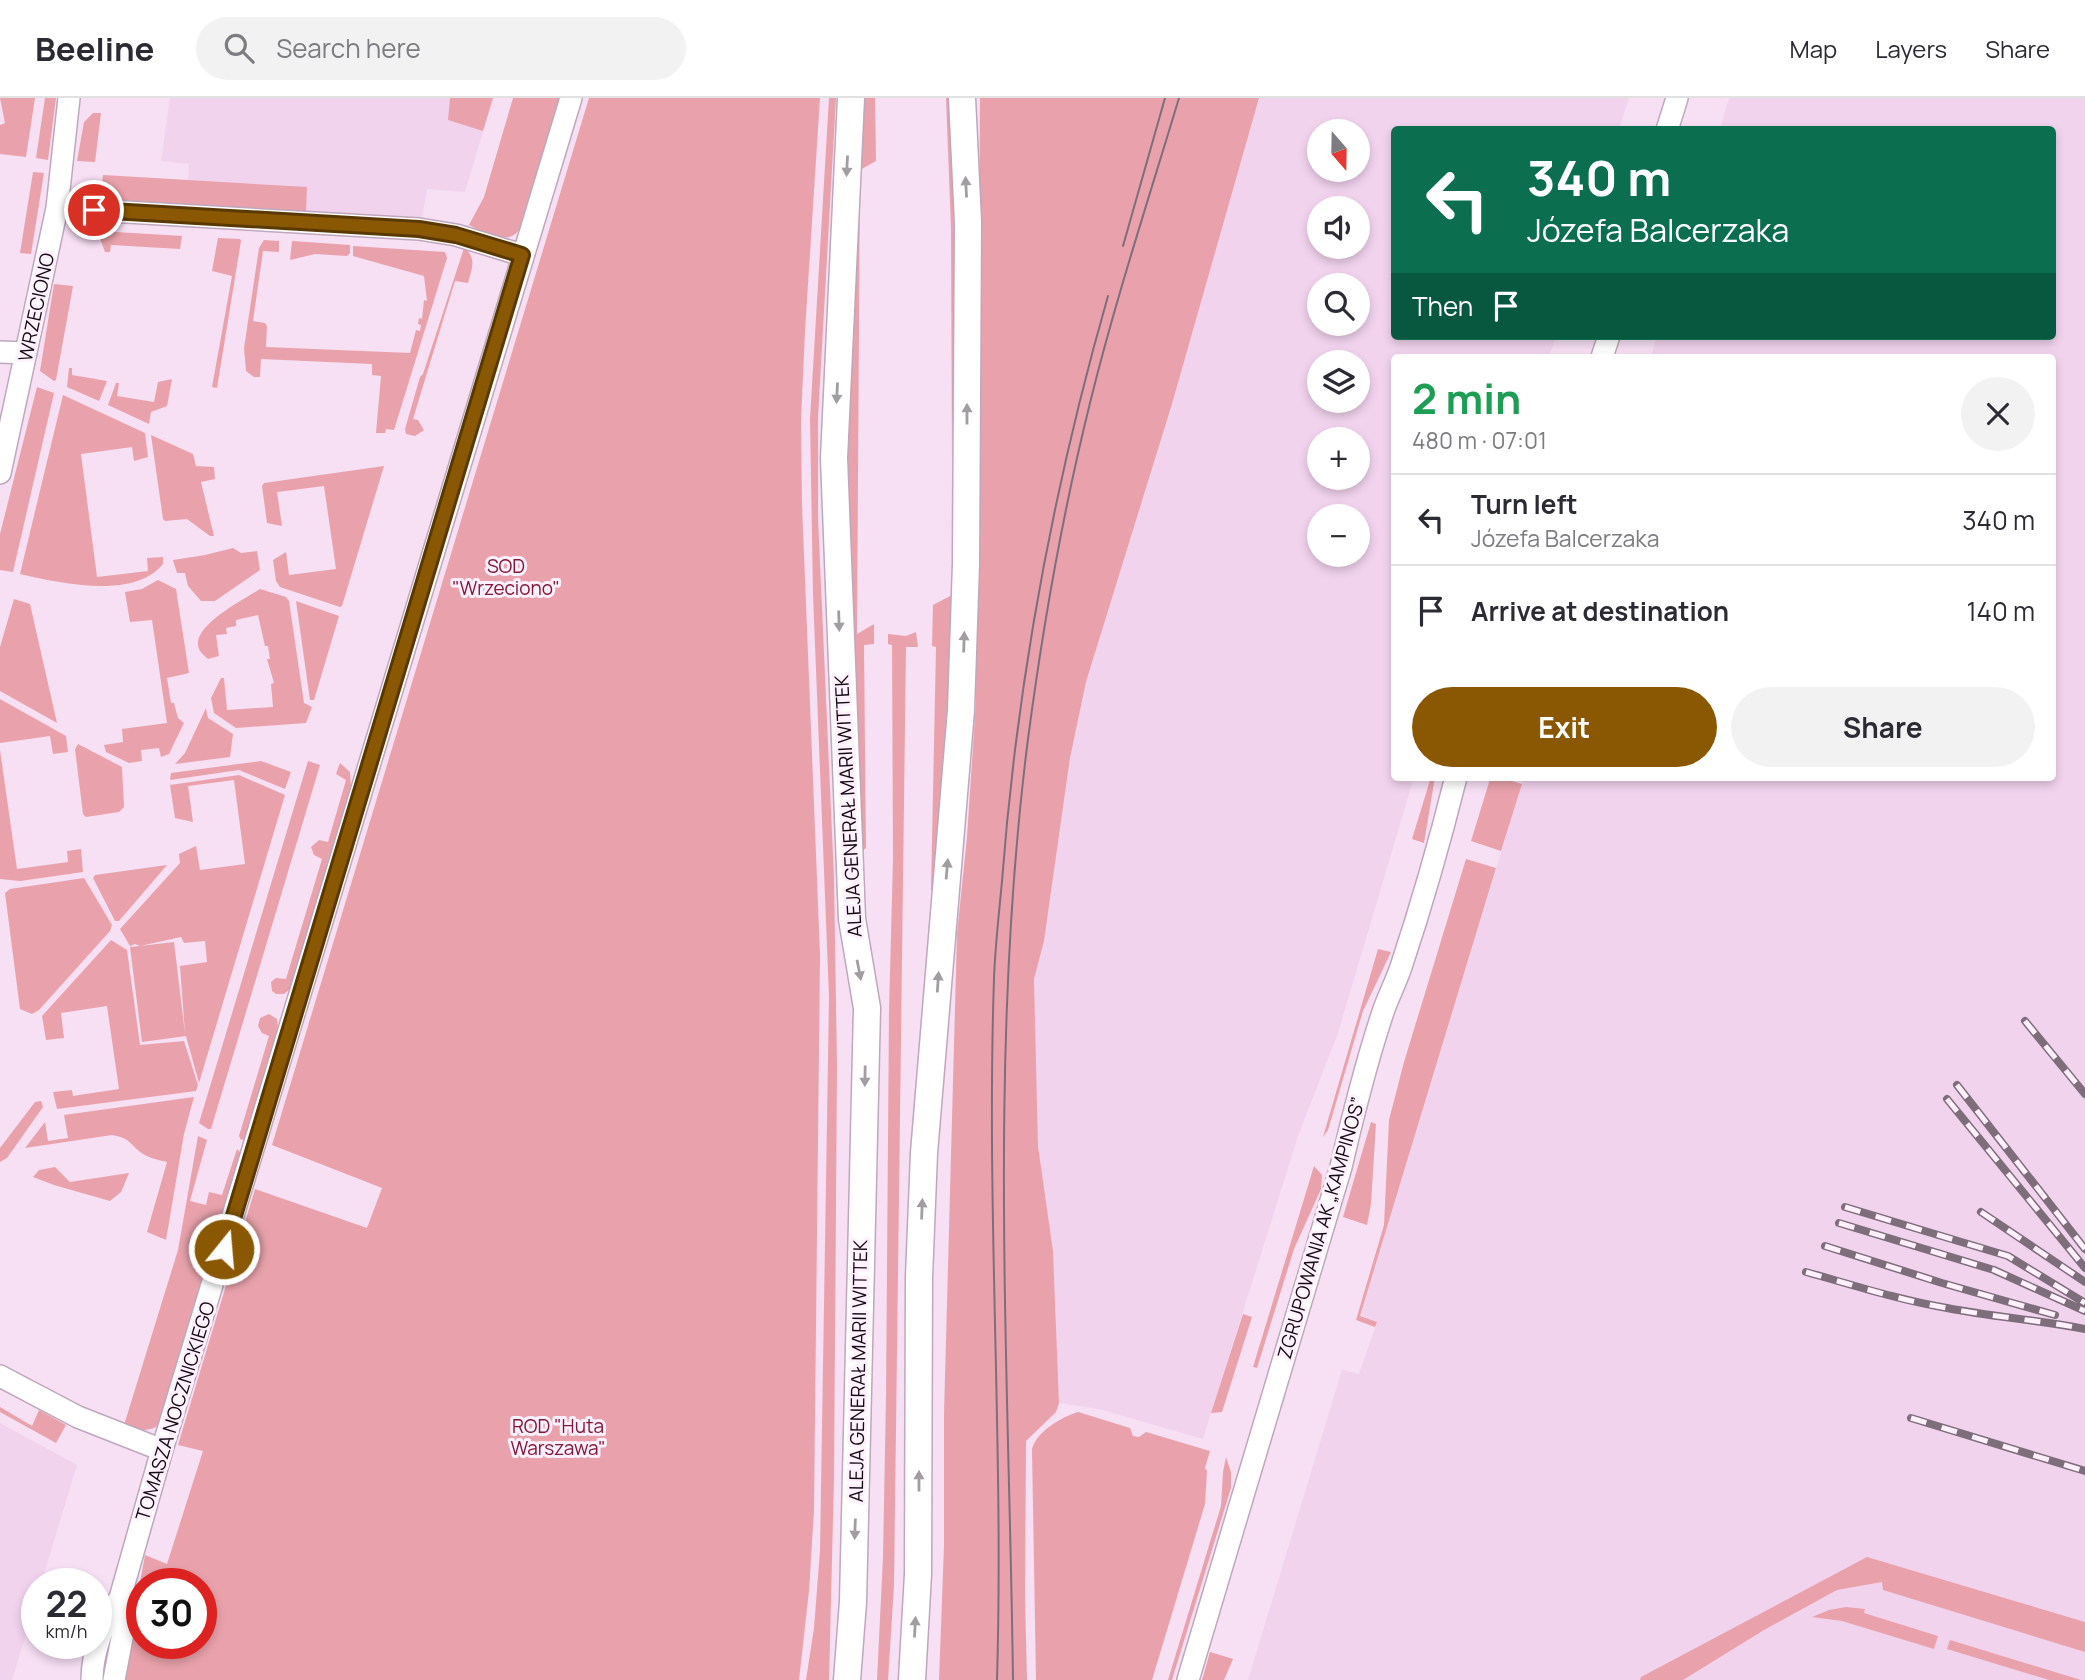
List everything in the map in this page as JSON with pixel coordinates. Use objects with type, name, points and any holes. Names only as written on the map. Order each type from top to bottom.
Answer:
[{"type":"main road","name":"ALEJA GENERAŁ MARII WITTEK","points":[[847,1680],[853,1602],[867,1007],[852,919],[834,458],[851,98]]},
{"type":"main road","points":[[912,1680],[918,1574],[919,1277],[924,1153],[961,710],[966,564],[968,222],[962,98]]},
{"type":"street","name":"WRZECIONO","points":[[0,473],[57,208],[69,98]]},
{"type":"street","name":"TOMASZA NOCZNICKIEGO","points":[[92,1680],[95,1659],[108,1617],[120,1598],[162,1450],[458,499],[522,255],[571,98]]},
{"type":"street","points":[[1668,126],[1677,98]]},
{"type":"street","points":[[57,208],[419,229],[456,235],[522,255]]},
{"type":"street","points":[[0,352],[26,353]]},
{"type":"street","name":"ZGRUPOWANIA AK „KAMPINOS”","points":[[1188,1680],[1338,1179],[1347,1136],[1374,1041],[1440,843],[1455,781]]},
{"type":"street","points":[[0,1376],[78,1417],[162,1450]]},
{"type":"street","name":"TOMASZA NOCZNICKIEGO","points":[[114,1680],[125,1622],[120,1598]]},
{"type":"shaded area","points":[[170,98],[493,98],[465,192],[427,189],[422,219],[186,205],[189,164],[161,161]]},
{"type":"shaded area","points":[[1259,98],[1629,98],[1620,126],[1391,126],[1391,340],[1555,340],[1550,354],[1391,354],[1391,781],[1413,781],[1338,1033],[1298,1136],[1203,1439],[1099,1409],[1059,1403],[1053,1251],[1038,1147],[1033,993],[1044,941],[1070,758],[1086,682],[1172,404]]},
{"type":"shaded area","points":[[1729,98],[2085,98],[2085,1680],[1248,1680],[1342,1370],[1359,1374],[1377,1322],[1360,1316],[1523,781],[2056,781],[2056,354],[1652,354],[1656,340],[2056,340],[2056,126],[1721,126]]},
{"type":"shaded area","points":[[0,1423],[77,1465],[46,1568],[21,1568],[21,1650],[12,1680],[0,1680]]},
{"type":"green space","points":[[0,98],[35,98],[26,157],[0,154],[0,125],[5,123]]},
{"type":"green space","points":[[45,98],[56,98],[48,160],[36,158]]},
{"type":"green space","points":[[450,98],[493,98],[483,131],[448,120]]},
{"type":"green space","points":[[513,98],[559,98],[521,227],[510,237],[503,238],[489,235],[469,225],[484,197]]},
{"type":"green space","name":"ROD \"Huta Warszawa\"","points":[[589,98],[820,98],[801,420],[820,954],[814,1511],[799,1680],[122,1680],[126,1658],[217,1659],[217,1568],[143,1568],[145,1555],[167,1564],[203,1451],[178,1445],[255,1189],[367,1228],[382,1188],[272,1145]]},
{"type":"green space","points":[[829,98],[836,98],[818,418],[818,518],[834,878],[837,1065],[834,1478],[829,1680],[806,1680],[814,1628],[820,1551],[829,997],[813,594],[810,419]]},
{"type":"green space","points":[[864,98],[875,98],[876,161],[860,170],[857,634],[874,624],[874,644],[864,645],[866,848],[863,850],[850,605],[848,413],[855,233]]},
{"type":"green space","points":[[946,98],[952,98],[955,306],[952,463],[951,227]]},
{"type":"green space","points":[[980,98],[1259,98],[1172,404],[1086,682],[1070,758],[1044,941],[1034,979],[1038,1146],[1053,1251],[1059,1403],[1056,1412],[1026,1441],[1027,1680],[939,1680],[957,934],[976,701]]},
{"type":"green space","points":[[93,113],[101,113],[95,162],[77,161],[84,122]]},
{"type":"green space","points":[[33,172],[44,173],[31,254],[20,253]]},
{"type":"green space","points":[[103,175],[307,187],[306,212],[100,199]]},
{"type":"green space","points":[[99,231],[182,236],[180,249],[111,245],[110,252],[105,252]]},
{"type":"green space","points":[[218,238],[241,241],[217,388],[212,387],[232,276],[212,271]]},
{"type":"green space","points":[[264,240],[279,241],[279,252],[263,251],[253,321],[265,323],[267,326],[266,347],[410,353],[416,330],[420,331],[421,325],[418,324],[419,318],[422,319],[424,300],[427,301],[424,276],[353,256],[353,246],[445,252],[447,258],[394,430],[386,429],[385,433],[376,433],[381,376],[372,375],[372,364],[261,359],[260,377],[254,377],[246,371],[244,348],[259,248]]},
{"type":"green space","points":[[292,241],[350,245],[350,253],[347,256],[315,254],[290,260]]},
{"type":"green space","points":[[464,248],[472,259],[468,283],[455,281],[413,419],[418,420],[424,430],[415,436],[406,434],[405,429],[420,377]]},
{"type":"green space","points":[[54,284],[73,286],[54,381],[40,371]]},
{"type":"green space","points":[[69,368],[72,368],[72,375],[107,381],[99,401],[67,387]]},
{"type":"green space","points":[[172,379],[167,406],[151,412],[149,424],[108,405],[116,383],[119,383],[117,396],[154,402],[158,382]]},
{"type":"green space","points":[[37,387],[54,393],[13,572],[0,570],[0,534]]},
{"type":"green space","points":[[63,395],[145,433],[148,457],[134,461],[132,447],[81,454],[97,577],[148,571],[147,558],[163,557],[163,564],[150,575],[134,582],[96,586],[20,574]]},
{"type":"green space","points":[[151,435],[193,454],[196,466],[214,467],[215,479],[201,482],[214,536],[210,536],[187,519],[163,519]]},
{"type":"green space","points":[[384,466],[342,606],[280,587],[276,581],[273,560],[286,552],[289,575],[336,569],[324,486],[277,492],[282,526],[267,523],[262,486],[264,483]]},
{"type":"green space","points":[[233,548],[241,553],[257,551],[260,570],[215,601],[201,601],[188,586],[185,573],[177,573],[173,560]]},
{"type":"green space","points":[[158,580],[176,589],[189,673],[167,678],[171,703],[174,703],[178,718],[184,723],[169,754],[161,757],[159,748],[141,750],[142,761],[129,763],[106,752],[104,745],[123,742],[122,729],[167,723],[152,620],[130,622],[125,592],[142,589]]},
{"type":"green space","points":[[260,589],[286,597],[289,601],[304,703],[312,707],[306,723],[236,728],[214,713],[211,698],[221,678],[224,678],[227,710],[273,707],[271,684],[274,683],[267,659],[270,659],[268,646],[265,646],[258,615],[236,620],[236,626],[226,628],[227,634],[216,635],[219,656],[208,659],[200,651],[198,642],[201,633],[219,615]]},
{"type":"green space","points":[[952,595],[945,774],[933,891],[936,647],[932,646],[933,605]]},
{"type":"green space","points":[[14,599],[30,604],[57,723],[0,691],[0,647]]},
{"type":"green space","points":[[296,601],[339,616],[314,700],[310,700]]},
{"type":"green space","points":[[916,632],[918,647],[906,647],[894,1586],[888,1680],[877,1680],[883,1557],[893,859],[892,645],[888,644],[888,634],[906,636]]},
{"type":"green space","points":[[0,699],[66,736],[68,752],[53,754],[50,736],[0,743]]},
{"type":"green space","points":[[206,708],[208,718],[233,734],[230,757],[175,764],[185,753]]},
{"type":"green space","points":[[78,744],[122,767],[124,807],[119,812],[86,817],[83,814],[75,749]]},
{"type":"green space","points":[[0,750],[17,869],[68,862],[67,851],[81,849],[83,872],[20,881],[0,879]]},
{"type":"green space","points":[[261,761],[291,772],[285,789],[239,770],[170,780],[171,773]]},
{"type":"green space","points":[[308,761],[320,765],[211,1129],[208,1129],[199,1123]]},
{"type":"green space","points":[[340,763],[350,772],[351,787],[291,988],[284,994],[276,994],[272,991],[271,982],[276,978],[286,979],[322,859],[314,855],[311,847],[319,840],[328,842],[346,780],[336,774]]},
{"type":"green space","points":[[239,775],[285,795],[199,1083],[186,1036],[142,1042],[130,947],[140,946],[130,946],[120,929],[180,863],[179,854],[196,846],[200,870],[245,864],[234,780],[188,786],[193,822],[175,818],[170,785]],"holes":[[[181,937],[184,943],[205,941],[207,962],[180,966],[185,1034],[174,942],[140,946]]]},
{"type":"green space","points":[[1430,781],[1434,781],[1424,843],[1412,839]]},
{"type":"green space","points":[[1489,781],[1522,784],[1501,851],[1471,841]]},
{"type":"green space","points":[[1466,859],[1496,868],[1360,1316],[1377,1322],[1375,1327],[1356,1320],[1384,1225],[1389,1120]]},
{"type":"green space","points":[[167,865],[119,921],[115,921],[93,878],[95,875]]},
{"type":"green space","points":[[84,878],[112,925],[110,931],[39,1010],[32,1014],[20,1009],[5,893],[10,889]]},
{"type":"green space","points":[[111,940],[127,950],[140,1045],[184,1041],[198,1085],[196,1091],[57,1109],[53,1092],[72,1090],[73,1096],[119,1089],[107,1006],[61,1013],[64,1038],[46,1040],[42,1016]]},
{"type":"green space","points":[[1378,949],[1391,952],[1363,1011],[1328,1130],[1323,1137]]},
{"type":"green space","points":[[269,1014],[277,1019],[278,1029],[245,1139],[241,1140],[239,1136],[269,1036],[262,1033],[258,1026],[260,1018]]},
{"type":"green space","points":[[194,1097],[184,1134],[166,1240],[147,1232],[167,1162],[148,1156],[128,1141],[112,1135],[25,1148],[45,1122],[48,1141],[68,1138],[64,1115]]},
{"type":"green space","points":[[41,1101],[43,1107],[7,1158],[0,1162],[0,1148],[35,1102]]},
{"type":"green space","points":[[1371,1122],[1376,1124],[1371,1204],[1367,1225],[1343,1217]]},
{"type":"green space","points":[[198,1136],[207,1140],[190,1201],[206,1205],[209,1192],[222,1195],[237,1149],[241,1153],[161,1423],[141,1430],[127,1427],[125,1422],[178,1250]]},
{"type":"green space","points":[[1314,1166],[1322,1175],[1321,1189],[1294,1249],[1257,1368],[1253,1367]]},
{"type":"green space","points":[[55,1167],[70,1182],[129,1173],[121,1192],[110,1201],[33,1177],[39,1170]]},
{"type":"green space","points":[[1243,1314],[1252,1317],[1222,1412],[1211,1413]]},
{"type":"green space","points":[[0,1407],[32,1426],[39,1410],[66,1425],[56,1443],[0,1412]]},
{"type":"green space","points":[[1078,1412],[1130,1428],[1133,1436],[1139,1437],[1146,1432],[1210,1451],[1205,1468],[1205,1504],[1152,1680],[1036,1680],[1032,1449],[1045,1431],[1058,1421]]},
{"type":"green space","points":[[1226,1457],[1231,1472],[1231,1488],[1172,1680],[1168,1680],[1221,1506]]},
{"type":"green space","points":[[1867,1557],[2085,1622],[2085,1652],[1883,1590],[1882,1582],[1837,1590],[1764,1630],[1683,1680],[1640,1680],[1641,1677]]},
{"type":"green space","points":[[1846,1607],[1865,1609],[1864,1613],[1938,1636],[1934,1649],[1842,1621],[1812,1617]]},
{"type":"green space","points":[[1950,1640],[2081,1680],[2049,1680],[1947,1649]]},
{"type":"green space","points":[[1210,1652],[1233,1659],[1224,1680],[1202,1680]]},
{"type":"tram line","points":[[1123,246],[1165,98]]},
{"type":"tram line","points":[[1013,1680],[1005,1327],[1005,1091],[1008,974],[1028,739],[1040,654],[1071,483],[1111,323],[1179,98]]},
{"type":"tram line","points":[[997,1680],[999,1592],[992,1154],[996,943],[1017,733],[1040,586],[1070,441],[1108,296]]},
{"type":"railway","points":[[2025,1021],[2085,1094]]},
{"type":"railway","points":[[1957,1085],[2085,1249]]},
{"type":"railway","points":[[1947,1099],[2085,1268]]},
{"type":"railway","points":[[1845,1207],[2008,1256],[2085,1303]]},
{"type":"railway","points":[[1981,1212],[2085,1282]]},
{"type":"railway","points":[[1839,1223],[1994,1270],[2085,1311]]},
{"type":"railway","points":[[1825,1246],[2055,1315]]},
{"type":"railway","points":[[1806,1272],[1929,1305],[2085,1329]]},
{"type":"railway","points":[[1911,1418],[2085,1471]]},
{"type":"route","points":[[94,210],[419,229],[456,235],[522,255],[224,1249]]},
{"type":"park label","name":"SOD \"Wrzeciono\"","points":[[506,577]]}]
